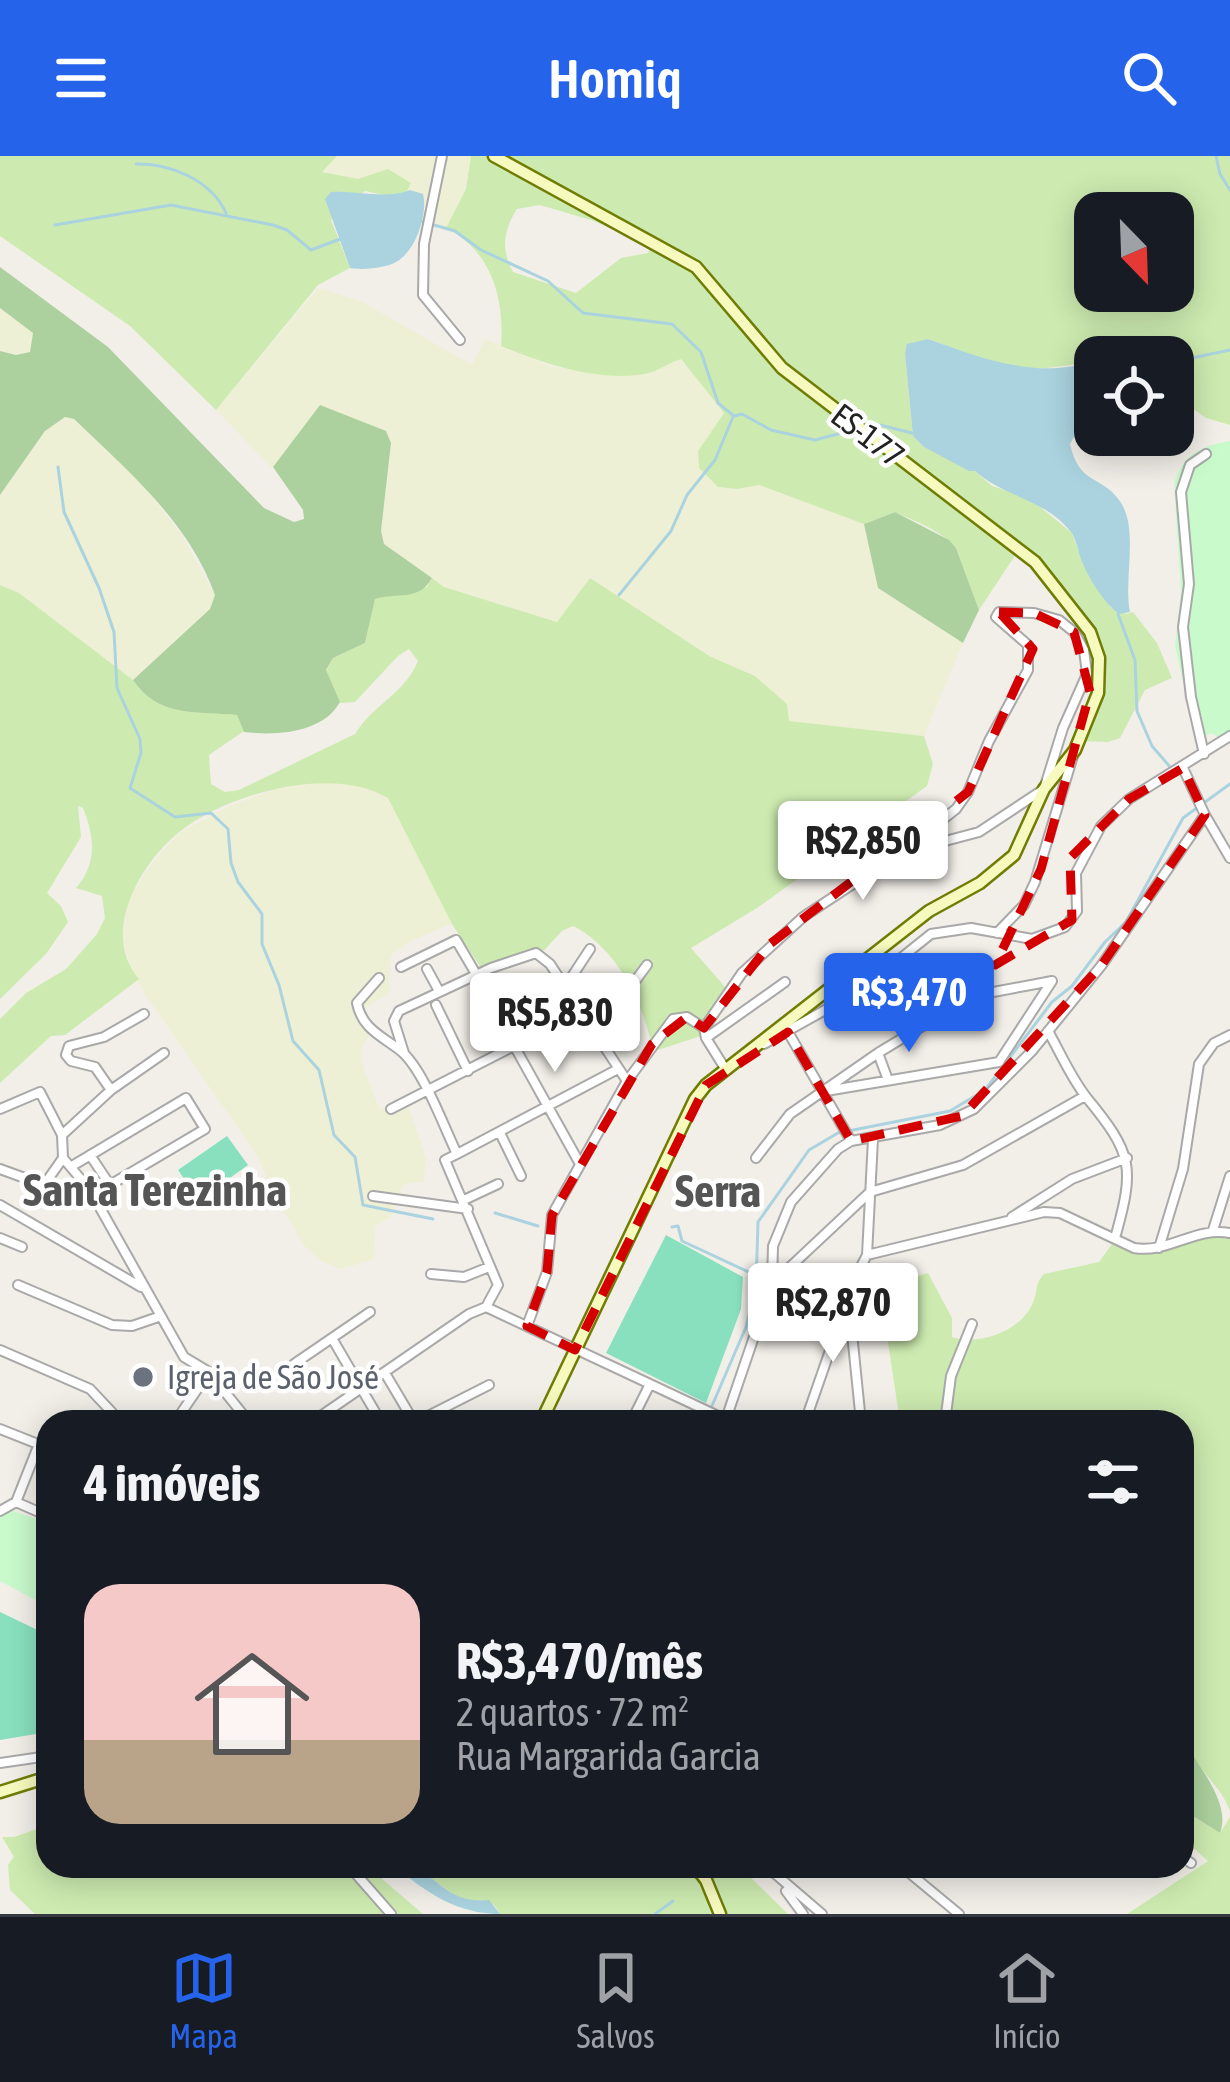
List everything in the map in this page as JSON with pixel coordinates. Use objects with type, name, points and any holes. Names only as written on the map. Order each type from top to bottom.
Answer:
[{"type":"main road","name":"ES-177","points":[[494,156],[696,267],[782,368],[1035,562],[1090,632],[1099,658],[1098,693],[1075,750],[1044,789],[1027,832],[1001,868],[929,911],[783,1031],[706,1085],[686,1114],[547,1410]]},
{"type":"main road","points":[[0,1792],[36,1781]]},
{"type":"main road","points":[[704,1878],[720,1914]]},
{"type":"street","points":[[442,156],[424,244],[423,295],[460,340]]},
{"type":"street","points":[[1204,754],[1183,627],[1189,584],[1180,492],[1190,465],[1206,454]]},
{"type":"street","points":[[705,1033],[742,973],[770,944],[900,853],[956,808],[968,792],[989,741],[1028,670],[1028,646],[996,617],[999,612],[1034,613],[1059,620],[1074,632],[1084,650],[1088,674],[1063,728],[1044,789],[979,832],[900,853]]},
{"type":"street","points":[[851,1141],[826,1091],[783,1031],[861,990],[931,934],[970,928],[1032,940],[1065,927],[1077,911],[1076,873],[1101,826],[1130,800],[1230,736]]},
{"type":"street","points":[[997,933],[1024,905],[1035,882],[1075,750]]},
{"type":"street","points":[[1183,769],[1230,858]]},
{"type":"street","points":[[732,1410],[772,1284],[773,1246],[791,1202],[838,1149],[851,1141],[940,1125],[974,1109],[1048,1030],[1132,927],[1201,807]]},
{"type":"street","points":[[401,967],[456,940],[476,974]]},
{"type":"street","points":[[565,987],[590,949]]},
{"type":"street","points":[[457,1154],[404,1053],[395,1016],[412,1003],[476,974],[542,955],[627,1081]]},
{"type":"street","points":[[596,1034],[646,965]]},
{"type":"street","points":[[427,969],[439,991]]},
{"type":"street","points":[[380,978],[357,1003],[359,1014],[382,1041],[404,1053]]},
{"type":"street","points":[[756,1158],[790,1114],[878,1053],[972,997],[1052,981],[999,1062],[826,1091]]},
{"type":"street","points":[[705,1033],[785,982]]},
{"type":"street","points":[[436,1004],[468,1071]]},
{"type":"street","points":[[492,1006],[581,1165]]},
{"type":"street","points":[[111,1090],[95,1067],[71,1061],[66,1055],[69,1046],[104,1037],[144,1014]]},
{"type":"street","points":[[527,1326],[548,1272],[552,1215],[627,1081],[673,1018],[687,1017],[705,1033],[726,1070]]},
{"type":"street","points":[[1048,1030],[1085,1096],[1105,1115],[1127,1158],[1128,1193],[1115,1238]]},
{"type":"street","points":[[1158,1250],[1183,1169],[1198,1064],[1214,1042],[1230,1035]]},
{"type":"street","points":[[392,1109],[514,1046]]},
{"type":"street","points":[[62,1136],[111,1090],[164,1053]]},
{"type":"street","points":[[878,1053],[888,1080]]},
{"type":"street","points":[[330,1410],[486,1307],[498,1285],[446,1160],[618,1069]]},
{"type":"street","points":[[0,1109],[40,1092],[62,1136],[63,1158],[44,1185],[0,1169]]},
{"type":"street","points":[[772,1284],[869,1192],[963,1166],[1085,1096]]},
{"type":"street","points":[[72,1166],[90,1155],[185,1098],[205,1129],[110,1185],[90,1155]]},
{"type":"street","points":[[500,1132],[521,1176]]},
{"type":"street","points":[[809,1410],[867,1255],[873,1139]]},
{"type":"street","points":[[63,1158],[90,1190],[184,1357],[209,1372],[239,1410]]},
{"type":"street","points":[[1012,1218],[1072,1179],[1127,1158]]},
{"type":"street","points":[[1213,1230],[1230,1176]]},
{"type":"street","points":[[373,1196],[466,1205],[498,1184]]},
{"type":"street","points":[[0,1205],[142,1288]]},
{"type":"street","points":[[867,1255],[1012,1218],[1060,1213],[1133,1248],[1158,1250],[1213,1230],[1230,1233]]},
{"type":"street","points":[[0,1238],[22,1247]]},
{"type":"street","points":[[431,1274],[464,1277],[489,1267]]},
{"type":"street","points":[[18,1285],[112,1325],[132,1326],[161,1316]]},
{"type":"street","points":[[848,1303],[860,1410]]},
{"type":"street","points":[[486,1307],[707,1410]]},
{"type":"street","points":[[294,1364],[370,1312]]},
{"type":"street","points":[[947,1410],[951,1376],[972,1324]]},
{"type":"street","points":[[333,1340],[374,1410]]},
{"type":"street","points":[[0,1350],[90,1389],[110,1410]]},
{"type":"street","points":[[183,1410],[209,1372]]},
{"type":"street","points":[[385,1373],[408,1410]]},
{"type":"street","points":[[637,1410],[650,1384]]},
{"type":"street","points":[[439,1410],[489,1385]]},
{"type":"street","points":[[0,1429],[36,1443]]},
{"type":"street","points":[[36,1458],[6,1505],[36,1513]]},
{"type":"street","points":[[0,1763],[36,1758]]},
{"type":"street","points":[[360,1878],[391,1914]]},
{"type":"street","points":[[916,1878],[958,1914]]},
{"type":"street","points":[[778,1879],[803,1914]]},
{"type":"street","points":[[778,1879],[822,1914]]},
{"type":"highlighted area","points":[[999,612],[1034,613],[1074,632],[1090,692],[1041,869],[995,965],[1072,920],[1070,858],[1129,799],[1183,768],[1205,815],[1101,966],[962,1116],[851,1141],[788,1032],[706,1085],[575,1350],[527,1326],[547,1272],[552,1215],[652,1044],[687,1017],[704,1028],[770,944],[968,792],[1033,649]]},
{"type":"green space","points":[[0,156],[337,156],[322,172],[358,179],[388,169],[411,183],[406,193],[389,196],[365,191],[331,220],[350,268],[318,285],[216,410],[130,326],[0,236]]},
{"type":"green space","points":[[337,156],[471,156],[473,165],[446,228],[424,216],[426,206],[410,191],[321,172]]},
{"type":"green space","points":[[471,156],[1230,156],[1230,425],[1194,410],[1194,336],[1074,336],[1074,364],[1063,366],[1008,367],[928,339],[905,354],[913,436],[992,486],[1028,497],[1072,533],[1084,565],[1111,608],[1133,612],[1157,643],[1172,678],[1145,690],[1120,738],[1081,741],[1096,685],[1095,662],[1068,610],[1016,554],[979,610],[956,548],[919,523],[895,512],[864,524],[759,485],[718,487],[699,468],[698,451],[724,413],[681,359],[645,374],[608,376],[553,365],[501,346],[500,311],[492,278],[474,249],[446,228],[466,189]],"holes":[[[540,205],[594,221],[650,247],[648,253],[621,258],[576,293],[513,272],[505,240],[517,209]]]},
{"type":"green space","points":[[0,267],[108,347],[264,508],[294,522],[304,519],[303,510],[273,467],[320,405],[386,431],[391,443],[381,531],[384,544],[432,578],[414,593],[375,599],[365,643],[333,658],[326,670],[340,702],[322,720],[284,732],[244,732],[237,715],[166,707],[133,680],[210,609],[215,595],[173,521],[74,419],[65,417],[45,431],[0,495],[0,351],[30,352],[33,333],[0,308]]},
{"type":"green space","points":[[318,288],[361,301],[472,365],[485,339],[552,367],[648,374],[680,359],[724,413],[699,451],[699,469],[718,487],[759,485],[864,523],[878,588],[963,643],[924,736],[788,721],[787,704],[755,676],[711,657],[590,579],[558,622],[444,587],[384,544],[381,531],[391,443],[320,406],[272,468],[216,410]]},
{"type":"green space","points":[[0,308],[33,333],[30,352],[0,351]]},
{"type":"green space","points":[[65,417],[74,419],[140,481],[182,535],[215,595],[210,609],[130,681],[19,593],[0,585],[0,495],[45,431]]},
{"type":"green space","points":[[1230,441],[1230,730],[1219,738],[1212,733],[1196,739],[1175,646],[1181,591],[1174,484],[1182,465],[1210,446]]},
{"type":"green space","points":[[895,512],[956,548],[979,610],[963,643],[878,588],[864,524]]},
{"type":"green space","points":[[432,578],[444,587],[557,622],[590,578],[711,657],[755,676],[787,704],[789,721],[924,736],[933,764],[927,786],[757,908],[691,948],[733,996],[707,1034],[658,1050],[652,1047],[642,1012],[615,962],[573,926],[536,959],[483,971],[452,924],[388,798],[338,784],[280,788],[251,796],[223,806],[178,833],[138,881],[124,921],[123,942],[139,979],[65,1035],[51,1036],[0,1083],[0,1019],[26,993],[66,969],[105,918],[102,896],[76,888],[88,870],[92,850],[87,819],[78,806],[81,837],[47,893],[61,906],[68,922],[46,954],[0,999],[0,585],[19,593],[154,701],[179,710],[237,715],[244,731],[209,755],[211,784],[225,792],[239,790],[355,734],[418,661],[409,649],[398,656],[355,702],[340,703],[326,671],[333,658],[365,643],[375,598],[427,587]]},
{"type":"green space","points":[[329,780],[388,798],[453,923],[391,955],[389,993],[362,1010],[370,1034],[362,1046],[363,1067],[380,1110],[406,1100],[426,1158],[424,1182],[403,1184],[391,1217],[375,1226],[374,1259],[341,1269],[306,1248],[273,1194],[258,1157],[145,994],[131,970],[122,938],[128,899],[179,833],[229,806],[290,784]]},
{"type":"green space","points":[[227,1136],[248,1165],[199,1200],[178,1170]]},
{"type":"green space","points":[[1203,1234],[1230,1236],[1230,1811],[1194,1758],[1194,1410],[898,1410],[882,1303],[892,1284],[928,1273],[952,1318],[952,1337],[987,1337],[1020,1320],[1044,1274],[1099,1262],[1115,1240],[1146,1254]]},
{"type":"green space","points":[[666,1235],[743,1277],[741,1309],[706,1403],[606,1353]]},
{"type":"green space","points":[[13,1511],[36,1519],[36,1600],[0,1581],[0,1516]]},
{"type":"green space","points":[[0,1612],[36,1629],[36,1734],[0,1740]]},
{"type":"green space","points":[[1194,1757],[1219,1802],[1220,1833],[1194,1817]]},
{"type":"green space","points":[[1194,1817],[1220,1833],[1230,1817],[1230,1914],[1127,1914],[1182,1878],[1194,1878],[1194,1870],[1208,1861],[1194,1849]]},
{"type":"green space","points":[[36,1829],[36,1878],[381,1878],[423,1914],[35,1914],[10,1890],[8,1865],[14,1857],[2,1837]]},
{"type":"green space","points":[[431,1878],[698,1878],[711,1914],[500,1914],[489,1902],[463,1901]]},
{"type":"green space","points":[[712,1878],[751,1878],[788,1914],[726,1914]]},
{"type":"water","points":[[410,190],[423,194],[424,212],[409,250],[385,266],[350,268],[325,199],[331,192]]},
{"type":"water","points":[[928,339],[1010,364],[1074,366],[1074,436],[1070,444],[1079,467],[1112,492],[1125,511],[1130,539],[1130,612],[1119,614],[1102,596],[1073,535],[1061,521],[924,447],[913,436],[907,344]]},
{"type":"water","points":[[410,1878],[430,1878],[460,1897],[489,1900],[500,1914],[470,1910]]},
{"type":"waterway","points":[[1216,156],[1230,190]]},
{"type":"waterway","points":[[136,164],[188,176],[210,191],[226,213]]},
{"type":"waterway","points":[[55,225],[171,205],[273,225],[311,250],[343,238]]},
{"type":"waterway","points":[[420,221],[455,231],[481,250],[548,281],[583,313],[672,324],[701,352],[718,403],[734,416],[742,414],[771,430],[815,440],[853,430]]},
{"type":"waterway","points":[[1194,358],[1230,350]]},
{"type":"waterway","points":[[619,595],[671,531],[687,495],[715,460],[733,417]]},
{"type":"waterway","points":[[869,427],[912,433]]},
{"type":"waterway","points":[[58,467],[64,512],[114,632],[117,688],[140,739],[141,753],[130,788],[175,817],[211,813],[228,829],[238,882],[262,914],[262,944],[279,985],[293,1041],[319,1070],[334,1135],[355,1157],[363,1205],[433,1219]]},
{"type":"waterway","points":[[1118,614],[1135,660],[1137,711],[1152,746],[1171,768]]},
{"type":"waterway","points":[[710,1410],[746,1327],[756,1286],[758,1222],[809,1150],[838,1133],[950,1111],[985,1090],[1052,1002],[1072,986],[1126,922],[1183,818],[1230,784]]},
{"type":"waterway","points":[[495,1213],[538,1226]]},
{"type":"waterway","points":[[672,1227],[678,1226],[682,1241],[755,1275]]},
{"type":"waterway","points":[[655,1914],[673,1901]]},
{"type":"place","name":"Igreja de São José","points":[[143,1377]]},
{"type":"district","name":"Santa Terezinha","points":[[155,1190]]},
{"type":"district","name":"Serra","points":[[718,1191]]}]
